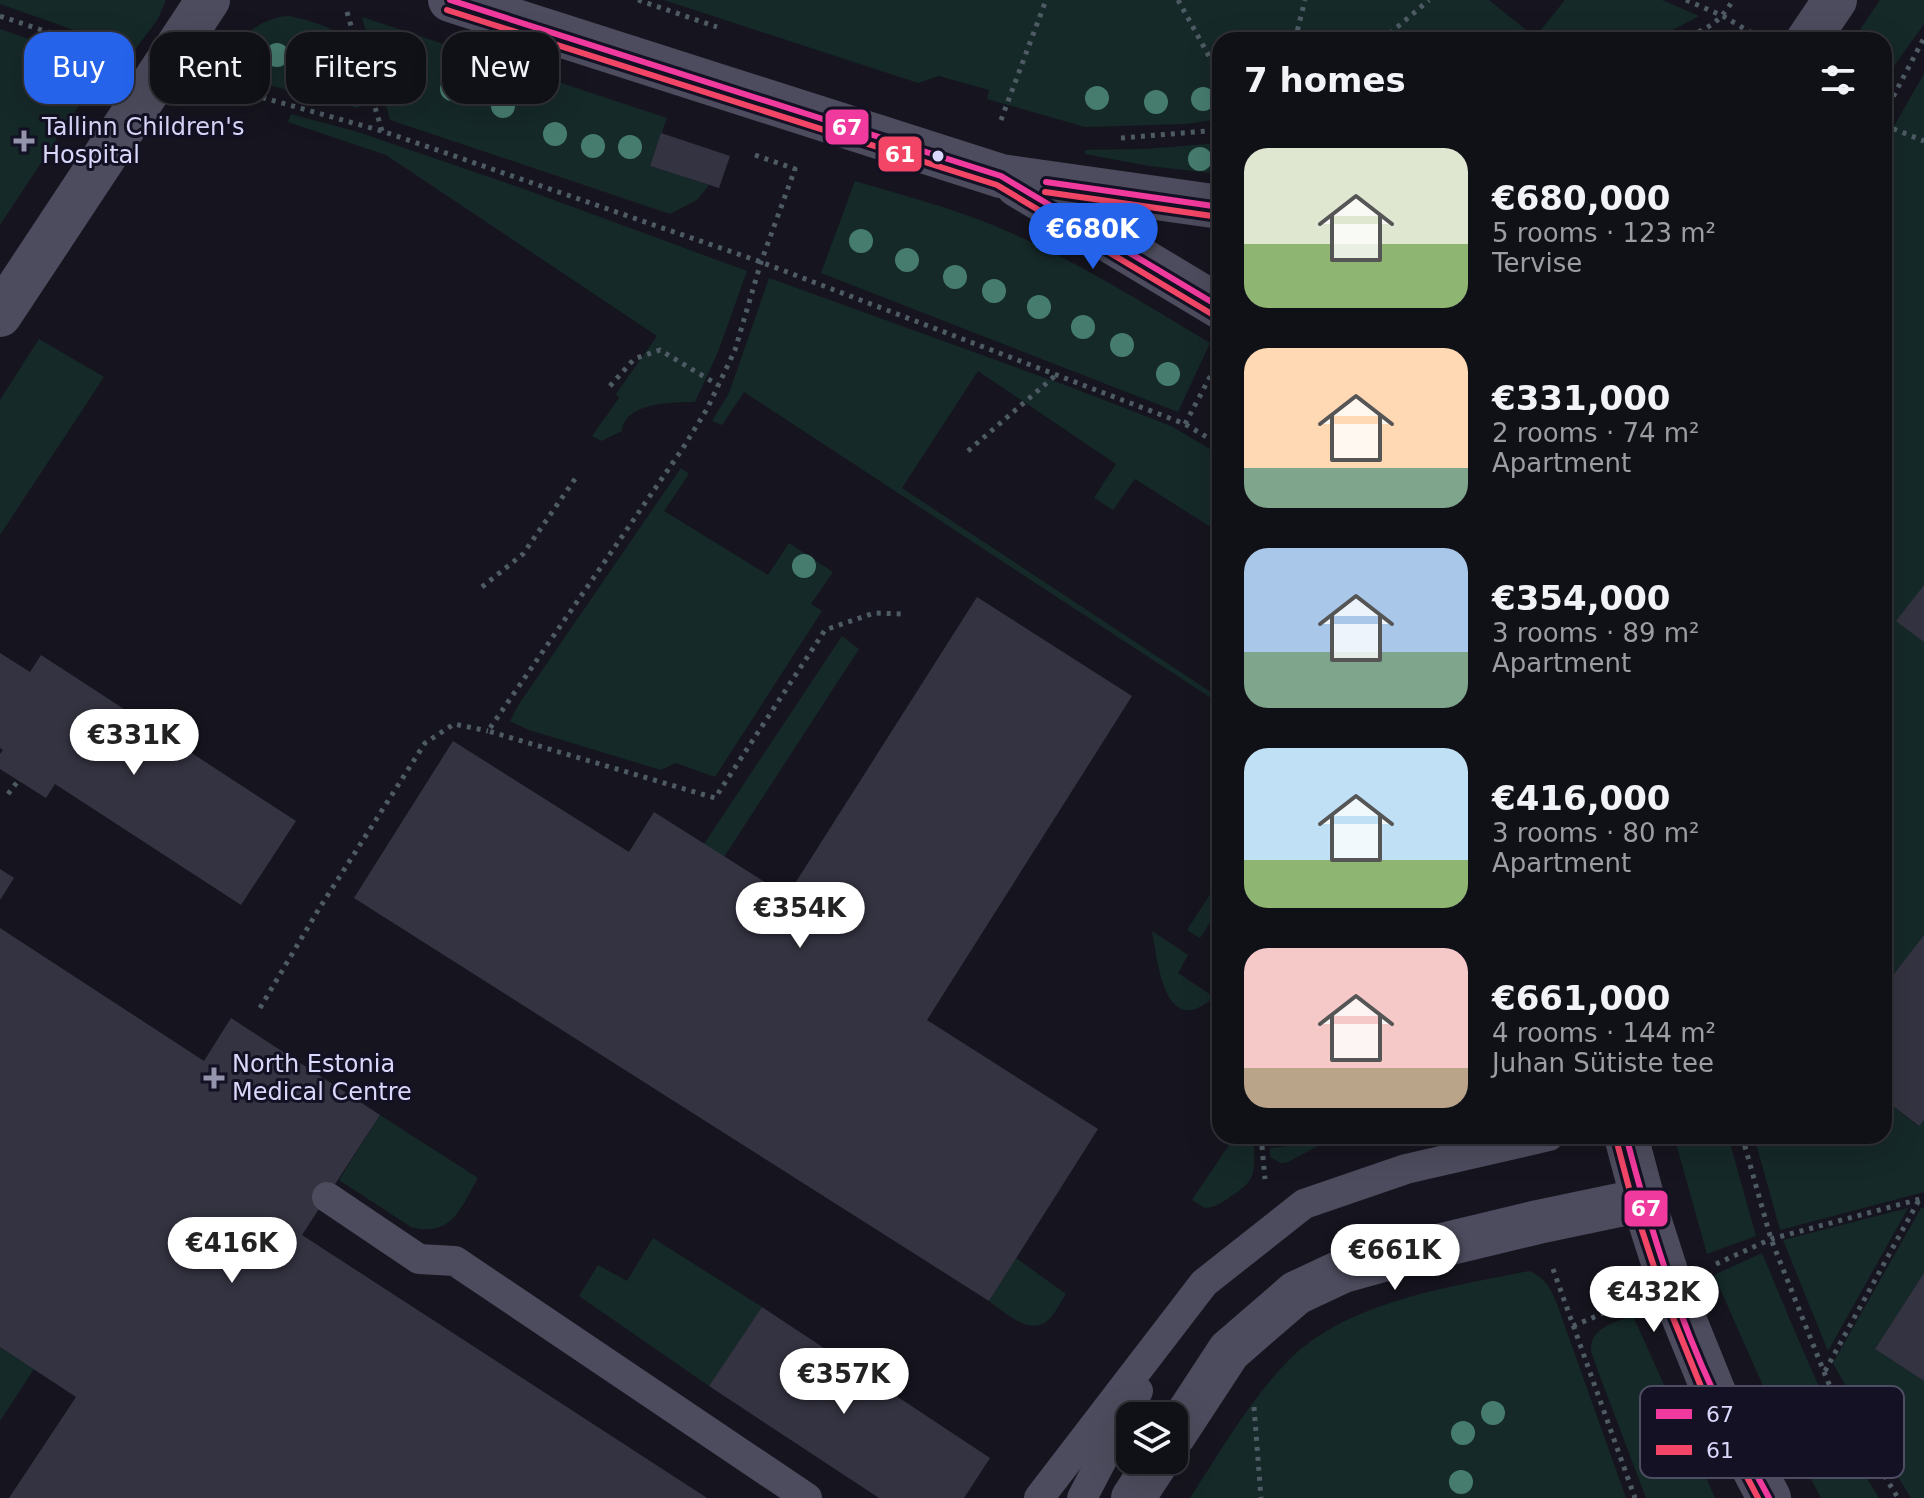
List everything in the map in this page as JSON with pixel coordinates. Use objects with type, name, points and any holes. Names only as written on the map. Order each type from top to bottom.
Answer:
[{"type":"street","points":[[0,315],[208,0]]},
{"type":"street","points":[[450,0],[1001,176],[1212,206]]},
{"type":"street","points":[[1813,32],[1835,0]]},
{"type":"street","points":[[1001,176],[1212,302]]},
{"type":"street","points":[[1628,1144],[1670,1284],[1711,1386]]},
{"type":"street","points":[[1188,1414],[1229,1351],[1296,1293],[1343,1271],[1397,1256],[1643,1200]]},
{"type":"street","points":[[1133,1498],[1149,1474]]},
{"type":"street","points":[[1759,1478],[1769,1498]]},
{"type":"lane","points":[[1039,1498],[1204,1283],[1304,1204],[1406,1169],[1514,1144]]},
{"type":"lane","points":[[327,1197],[419,1259],[455,1261],[807,1498]]},
{"type":"lane","points":[[1082,1498],[1176,1318]]},
{"type":"path","points":[[638,0],[723,30]]},
{"type":"path","points":[[1001,120],[1046,0]]},
{"type":"path","points":[[1178,0],[1212,62]]},
{"type":"path","points":[[1297,32],[1305,0]]},
{"type":"path","points":[[1391,32],[1429,0]]},
{"type":"path","points":[[1686,0],[1750,32]]},
{"type":"path","points":[[1699,32],[1723,16],[1733,0]]},
{"type":"path","points":[[347,12],[382,131]]},
{"type":"path","points":[[0,16],[48,32]]},
{"type":"path","points":[[1892,99],[1924,38]]},
{"type":"path","points":[[270,100],[382,131],[761,262],[1185,424],[1212,440]]},
{"type":"path","points":[[989,117],[1015,123]]},
{"type":"path","points":[[1892,128],[1924,141]]},
{"type":"path","points":[[1115,138],[1212,131]]},
{"type":"path","points":[[488,731],[683,448],[707,409],[735,350],[761,262],[795,169],[747,153]]},
{"type":"path","points":[[610,386],[634,359],[660,350],[718,385]]},
{"type":"path","points":[[1185,424],[1212,373]]},
{"type":"path","points":[[968,451],[1056,375]]},
{"type":"path","points":[[482,587],[523,554],[577,476]]},
{"type":"path","points":[[260,1008],[425,743],[454,724],[488,731],[715,798],[825,630],[874,613],[903,614]]},
{"type":"path","points":[[8,794],[18,781]]},
{"type":"path","points":[[1262,1144],[1266,1184]]},
{"type":"path","points":[[1744,1144],[1771,1239],[1830,1386]]},
{"type":"path","points":[[1712,1265],[1771,1239],[1922,1198]]},
{"type":"path","points":[[1825,1371],[1922,1198]]},
{"type":"path","points":[[1550,1259],[1635,1498]]},
{"type":"path","points":[[1573,1326],[1630,1302]]},
{"type":"path","points":[[1254,1405],[1261,1498]]},
{"type":"path","points":[[1886,1478],[1898,1498]]},
{"type":"green space","points":[[0,0],[166,0],[158,19],[134,51],[134,32],[80,32],[0,4]]},
{"type":"green space","points":[[664,0],[1489,0],[1529,32],[1212,32],[1212,120],[1186,124],[1085,127],[987,99],[989,90],[939,76],[918,83]]},
{"type":"green space","points":[[1565,0],[1662,0],[1699,16],[1669,32],[1539,32]]},
{"type":"green space","points":[[1880,0],[1924,0],[1924,24],[1892,69],[1892,32],[1858,32]]},
{"type":"green space","points":[[290,16],[335,32],[286,32],[286,90],[270,85],[270,32],[250,32],[278,18]]},
{"type":"green space","points":[[362,17],[407,32],[366,32]]},
{"type":"green space","name":"Tallinn Children's Hospital","points":[[0,29],[24,37],[24,104],[80,104],[0,225]]},
{"type":"green space","points":[[426,38],[442,43],[442,104],[559,104],[559,82],[667,118],[650,166],[709,185],[697,200],[670,214],[390,120],[386,104],[426,104]]},
{"type":"green space","points":[[1924,74],[1924,585],[1897,620],[1924,642],[1924,935],[1892,977],[1892,129]]},
{"type":"green space","points":[[342,104],[363,104],[357,108]]},
{"type":"green space","points":[[291,114],[358,132],[524,189],[747,271],[718,352],[695,402],[641,409],[625,421],[622,431],[601,441],[592,436],[619,398],[616,394],[657,336],[386,155],[288,122]]},
{"type":"green space","points":[[1212,144],[1212,173],[1085,154],[1085,150]]},
{"type":"green space","points":[[855,181],[960,213],[1023,238],[1104,280],[1210,343],[1178,412],[821,273]]},
{"type":"green space","points":[[769,278],[1171,426],[1212,450],[1212,528],[1135,479],[1113,510],[1094,498],[1116,464],[978,371],[902,488],[1212,693],[1212,699],[744,392],[722,425],[712,421],[729,393]]},
{"type":"green space","points":[[39,339],[104,377],[0,535],[0,400]]},
{"type":"green space","points":[[681,468],[689,474],[664,511],[768,575],[789,543],[833,572],[811,604],[822,611],[715,777],[676,763],[661,770],[529,730],[510,721]]},
{"type":"green space","points":[[842,636],[859,649],[724,857],[704,844]]},
{"type":"green space","points":[[1212,891],[1212,919],[1200,938],[1187,930]]},
{"type":"green space","points":[[1152,931],[1188,955],[1178,973],[1212,998],[1198,1008],[1184,1010],[1174,1004],[1161,978]]},
{"type":"green space","points":[[1892,1105],[1918,1126],[1924,1120],[1924,1192],[1780,1230],[1756,1144],[1892,1144]]},
{"type":"green space","points":[[380,1115],[478,1178],[454,1218],[446,1224],[425,1229],[411,1227],[339,1180]]},
{"type":"green space","points":[[1323,1144],[1288,1162],[1281,1163],[1270,1157],[1270,1148]]},
{"type":"green space","points":[[1676,1144],[1730,1144],[1756,1236],[1707,1254]]},
{"type":"green space","points":[[1229,1145],[1254,1146],[1252,1176],[1227,1199],[1205,1208],[1192,1200]]},
{"type":"green space","points":[[1908,1208],[1828,1351],[1783,1240]]},
{"type":"green space","points":[[1921,1208],[1924,1208],[1924,1273],[1875,1349],[1924,1381],[1924,1498],[1911,1498],[1899,1478],[1904,1478],[1904,1386],[1846,1386],[1833,1363]]},
{"type":"green space","points":[[653,1238],[762,1307],[709,1386],[579,1296],[598,1265],[627,1281]]},
{"type":"green space","points":[[1762,1253],[1819,1386],[1763,1386],[1714,1275]]},
{"type":"green space","points":[[1016,1258],[1066,1294],[1047,1321],[1040,1325],[1024,1324],[989,1301]]},
{"type":"green space","points":[[1529,1271],[1550,1288],[1626,1498],[1190,1498],[1262,1391],[1290,1359],[1314,1339],[1341,1323],[1402,1299]]},
{"type":"green space","points":[[1633,1316],[1665,1386],[1640,1386],[1640,1478],[1706,1478],[1715,1498],[1646,1498],[1591,1349],[1595,1336],[1612,1323]]},
{"type":"green space","points":[[0,1347],[34,1369],[0,1421]]},
{"type":"green space","points":[[1811,1478],[1867,1478],[1879,1498],[1821,1498]]},
{"type":"building","points":[[661,133],[730,156],[719,188],[650,166]]},
{"type":"building","points":[[1924,585],[1924,642],[1896,621]]},
{"type":"building","points":[[977,597],[1132,696],[927,1020],[1098,1129],[989,1301],[354,898],[453,741],[629,852],[654,812],[787,896]]},
{"type":"building","points":[[0,653],[30,672],[41,655],[296,821],[241,905],[55,784],[46,798],[0,769],[3,750],[0,748]]},
{"type":"building","points":[[0,869],[14,878],[0,900]]},
{"type":"building","points":[[0,928],[204,1061],[231,1018],[380,1115],[302,1235],[707,1498],[9,1498],[76,1397],[0,1347]]},
{"type":"building","points":[[1924,935],[1924,1120],[1919,1126],[1892,1105],[1892,977]]},
{"type":"building","points":[[1924,1273],[1924,1381],[1875,1349]]},
{"type":"building","points":[[762,1307],[990,1458],[964,1498],[879,1498],[709,1386]]},
{"type":"transit line","name":"67","points":[[450,0],[1001,176],[1212,302]]},
{"type":"transit line","name":"61","points":[[447,10],[997,185],[1212,314]]},
{"type":"transit line","name":"67","points":[[1046,182],[1212,206]]},
{"type":"transit line","name":"61","points":[[1045,192],[1212,216]]},
{"type":"transit line","name":"61","points":[[1617,1144],[1661,1288],[1701,1386]]},
{"type":"transit line","name":"67","points":[[1628,1144],[1676,1300],[1711,1386]]},
{"type":"transit line","name":"61","points":[[1747,1478],[1758,1498]]},
{"type":"transit line","name":"67","points":[[1758,1478],[1769,1498]]},
{"type":"place","name":"Tallinn Children's Hospital","points":[[24,141]]},
{"type":"place","name":"North Estonia Medical Centre","points":[[214,1078]]}]
